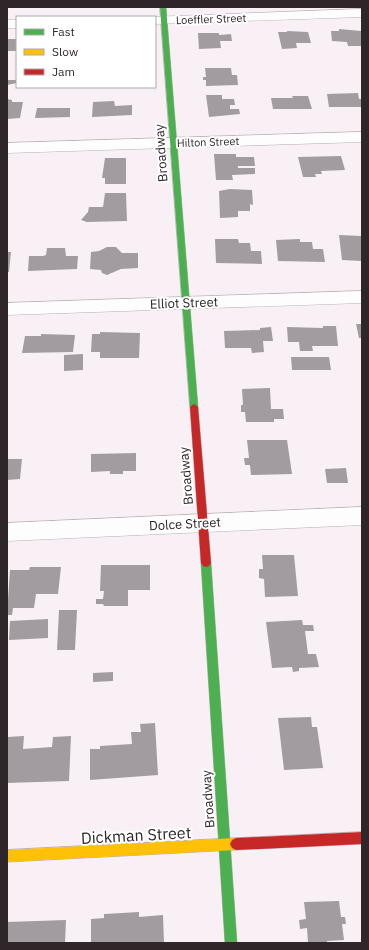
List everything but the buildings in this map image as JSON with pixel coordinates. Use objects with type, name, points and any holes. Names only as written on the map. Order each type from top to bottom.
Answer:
[{"type":"street","name":"Loeffler Street","points":[[161,16],[362,13]]},
{"type":"street","name":"Broadway","points":[[161,16],[173,143],[203,523],[231,943]]},
{"type":"street","name":"Hilton Street","points":[[7,148],[362,137]]},
{"type":"street","name":"Elliot Street","points":[[7,309],[362,297]]},
{"type":"street","name":"Dolce Street","points":[[7,532],[362,516]]},
{"type":"street","name":"Dickman Street","points":[[7,856],[362,838]]},
{"type":"traffic: fast","points":[[163,7],[194,407]]},
{"type":"traffic: fast","points":[[206,563],[231,943]]},
{"type":"traffic: slow","points":[[7,856],[236,844]]},
{"type":"traffic: jam","points":[[194,407],[206,563]]},
{"type":"traffic: jam","points":[[236,844],[362,838]]}]
